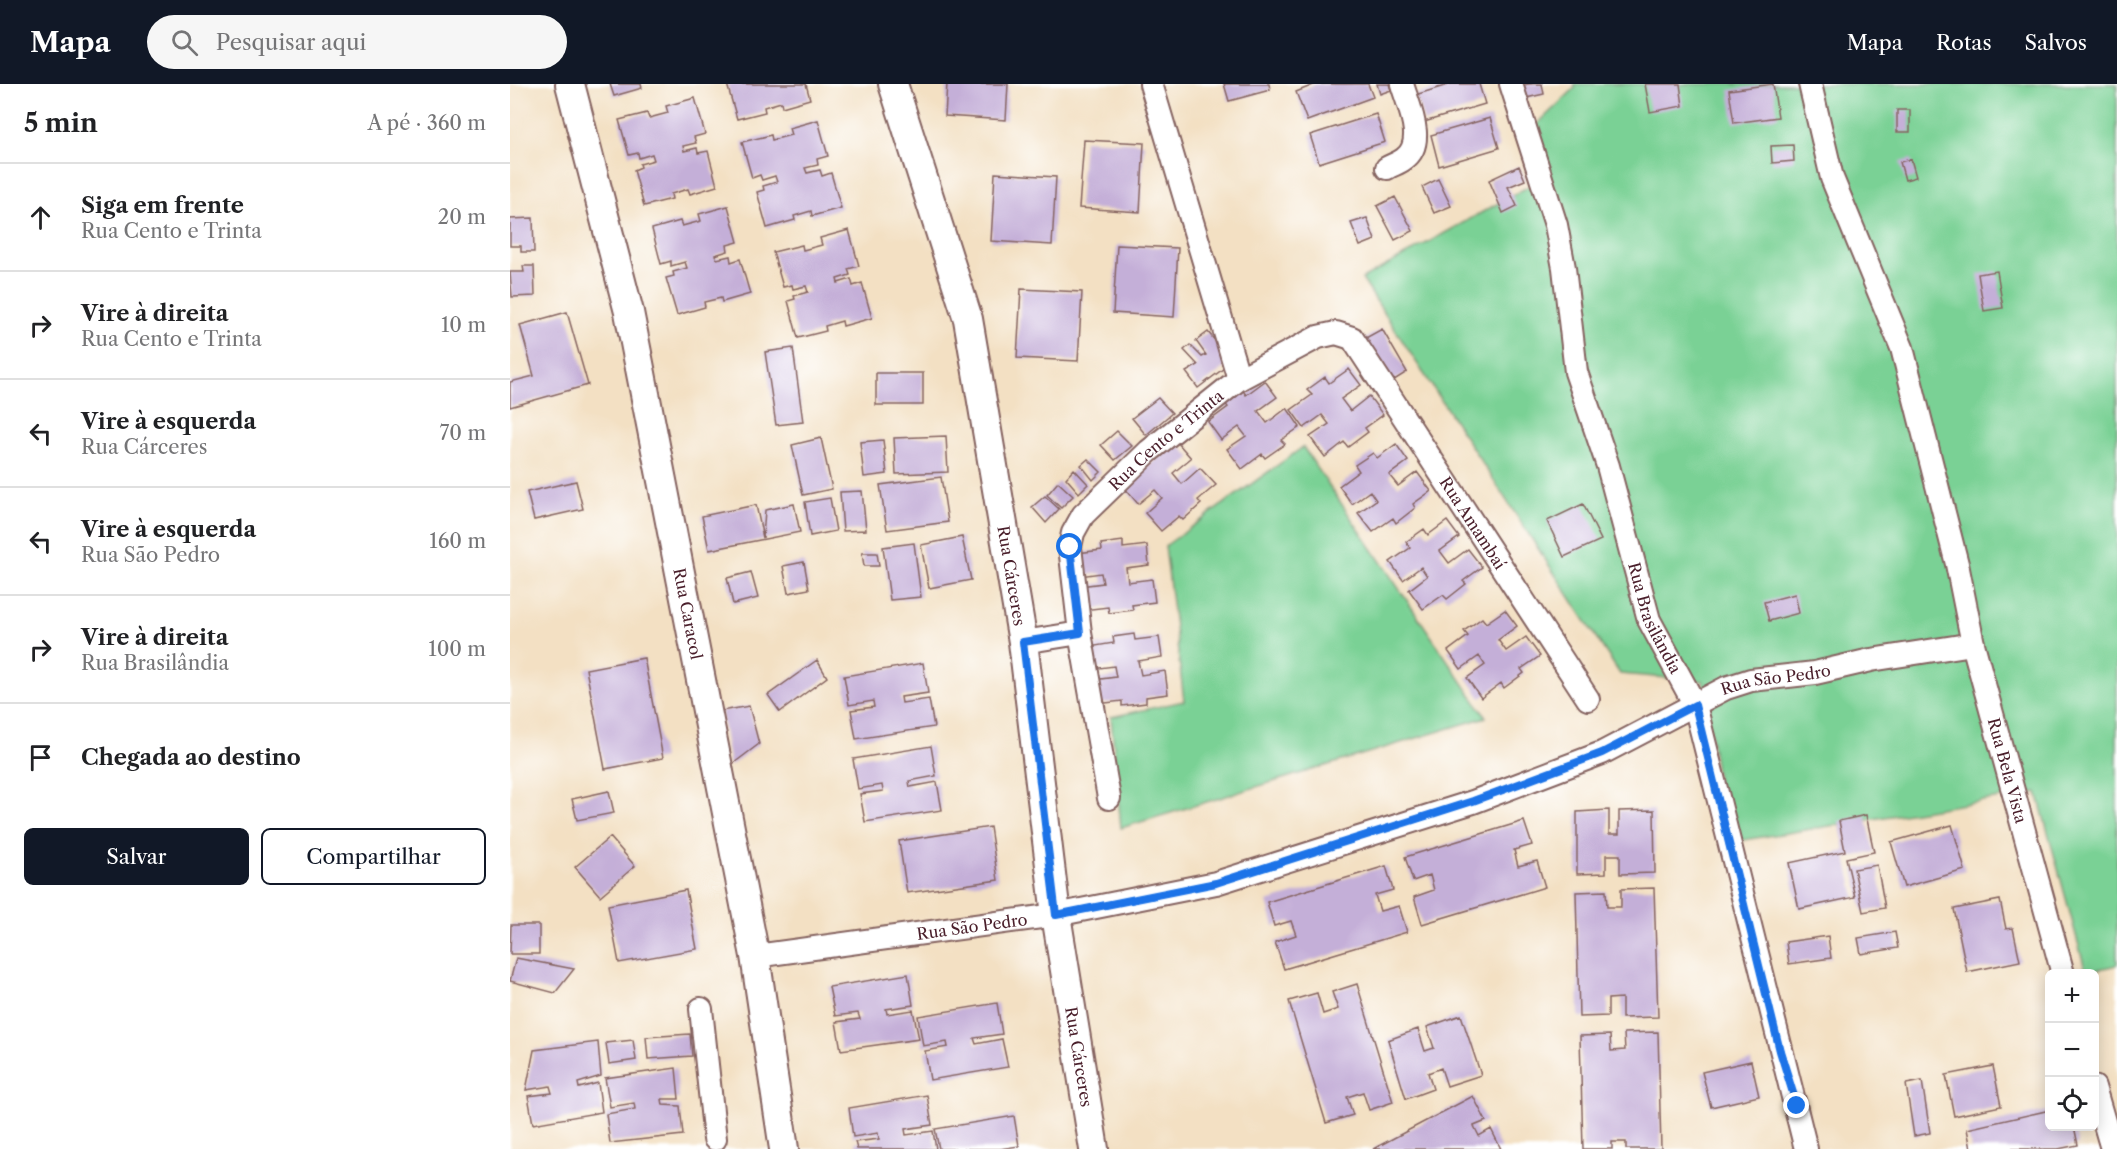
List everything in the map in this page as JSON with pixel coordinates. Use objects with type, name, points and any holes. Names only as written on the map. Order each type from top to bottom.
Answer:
[{"type":"street","name":"Rua Caracol","points":[[570,84],[629,312],[755,956],[784,1149]]},
{"type":"street","name":"Rua Cárceres","points":[[893,84],[968,318],[1023,642],[1056,915],[1094,1149]]},
{"type":"street","points":[[1151,84],[1239,379]]},
{"type":"street","points":[[1387,168],[1405,159],[1413,148],[1415,137],[1402,84]]},
{"type":"street","name":"Rua Brasilândia","points":[[1511,84],[1556,225],[1564,268],[1576,372],[1608,466],[1649,620],[1695,705],[1806,1149]]},
{"type":"street","name":"Rua Bela Vista","points":[[1810,84],[1832,178],[1902,348],[1957,564],[1973,644],[2062,969]]},
{"type":"street","name":"Rua Cento e Trinta","points":[[1109,798],[1080,633],[1070,547],[1073,533],[1083,515],[1149,451],[1239,379],[1318,337],[1336,333],[1352,338],[1359,348]]},
{"type":"street","name":"Rua Amambaí","points":[[1359,348],[1588,699]]},
{"type":"street","points":[[1023,642],[1080,633]]},
{"type":"street","name":"Rua São Pedro","points":[[755,956],[1056,915],[1216,883],[1462,805],[1602,753],[1726,688],[1751,680],[1815,673],[1871,660],[1973,644]]},
{"type":"street","points":[[701,1009],[715,1138]]},
{"type":"street","points":[[2099,1104],[2112,1149]]},
{"type":"green space","points":[[1574,84],[2117,84],[2117,965],[2085,969],[2037,792],[1726,843],[1703,681],[1620,674],[1362,279],[1540,180],[1531,130],[1575,88]]},
{"type":"green space","points":[[1303,447],[1486,717],[1121,828],[1111,717],[1184,701],[1165,546]]},
{"type":"building","points":[[610,84],[641,84],[642,88],[614,96]]},
{"type":"building","points":[[727,84],[806,84],[810,99],[782,107],[781,102],[764,107],[765,112],[737,119]]},
{"type":"building","points":[[947,84],[1008,84],[1006,120],[945,116]]},
{"type":"building","points":[[1224,84],[1269,84],[1270,90],[1229,101]]},
{"type":"building","points":[[1316,84],[1368,84],[1373,97],[1307,121],[1296,92]]},
{"type":"building","points":[[1377,84],[1389,84],[1391,90],[1380,94]]},
{"type":"building","points":[[1451,84],[1479,84],[1485,104],[1424,122],[1415,95]]},
{"type":"building","points":[[1542,84],[1544,94],[1526,98],[1523,85]]},
{"type":"building","points":[[1645,84],[1680,84],[1683,106],[1650,112]]},
{"type":"building","points":[[1773,84],[1778,117],[1734,123],[1729,90]]},
{"type":"building","points":[[695,98],[705,134],[694,137],[696,143],[683,146],[684,151],[697,148],[698,153],[708,151],[717,186],[690,194],[688,189],[671,194],[672,199],[644,206],[634,170],[641,167],[640,164],[654,160],[652,154],[639,158],[638,153],[629,155],[619,120],[647,113],[649,118],[668,113],[666,106]]},
{"type":"building","points":[[1897,110],[1910,110],[1910,132],[1897,132]]},
{"type":"building","points":[[1376,114],[1385,142],[1319,163],[1310,135]]},
{"type":"building","points":[[1490,118],[1499,148],[1439,166],[1431,135]]},
{"type":"building","points":[[818,120],[828,156],[817,159],[818,165],[805,168],[807,173],[820,170],[822,176],[831,173],[841,208],[812,216],[811,211],[794,216],[795,220],[767,228],[757,192],[764,190],[763,186],[777,182],[775,176],[762,180],[760,175],[752,178],[742,142],[771,135],[772,140],[791,135],[789,128]]},
{"type":"building","points":[[1084,140],[1144,143],[1140,212],[1079,208]]},
{"type":"building","points":[[1793,145],[1794,161],[1772,163],[1771,146]]},
{"type":"building","points":[[1911,159],[1916,177],[1905,180],[1900,162]]},
{"type":"building","points":[[1519,166],[1525,180],[1508,187],[1517,206],[1503,213],[1489,180]]},
{"type":"building","points":[[995,173],[1056,177],[1052,245],[991,241]]},
{"type":"building","points":[[1438,179],[1451,206],[1434,213],[1422,187]]},
{"type":"building","points":[[1395,197],[1413,231],[1395,240],[1377,206]]},
{"type":"building","points":[[728,206],[738,242],[727,245],[728,251],[715,255],[717,259],[730,256],[731,262],[740,259],[750,294],[722,302],[721,298],[704,302],[705,307],[677,315],[666,278],[674,276],[673,272],[687,268],[685,262],[671,266],[671,261],[661,264],[652,229],[680,221],[682,226],[701,221],[699,214]]},
{"type":"building","points":[[533,218],[534,252],[521,252],[521,246],[510,246],[510,219]]},
{"type":"building","points":[[1367,218],[1375,240],[1360,246],[1351,223]]},
{"type":"building","points":[[849,230],[859,266],[848,269],[850,275],[837,279],[838,283],[851,279],[853,286],[862,283],[872,318],[843,326],[842,321],[825,326],[826,331],[798,338],[788,301],[795,299],[794,296],[808,292],[806,286],[793,289],[792,285],[783,287],[773,252],[802,245],[803,250],[822,245],[820,238]]},
{"type":"building","points":[[1117,245],[1178,248],[1174,317],[1113,313]]},
{"type":"building","points":[[523,266],[534,266],[535,296],[512,297],[510,272],[524,272]]},
{"type":"building","points":[[1997,271],[2003,308],[1984,311],[1978,274]]},
{"type":"building","points":[[1021,289],[1082,292],[1078,361],[1017,358]]},
{"type":"building","points":[[567,312],[588,385],[510,407],[510,382],[534,376],[520,325]]},
{"type":"building","points":[[1382,329],[1407,372],[1388,384],[1362,340]]},
{"type":"building","points":[[1208,332],[1232,362],[1198,388],[1186,372],[1198,365],[1184,350],[1190,345],[1202,357],[1206,355],[1196,341]]},
{"type":"building","points":[[793,348],[803,422],[776,425],[765,352]]},
{"type":"building","points":[[1349,369],[1361,385],[1341,399],[1350,411],[1369,396],[1383,415],[1365,428],[1368,432],[1348,447],[1344,442],[1325,457],[1310,437],[1329,424],[1322,415],[1304,428],[1291,410],[1312,395],[1307,390],[1325,377],[1329,383]]},
{"type":"building","points":[[876,373],[923,373],[923,405],[876,405]]},
{"type":"building","points":[[1265,381],[1277,397],[1258,411],[1267,423],[1287,408],[1300,427],[1281,440],[1285,444],[1265,458],[1262,454],[1242,469],[1227,449],[1246,436],[1239,427],[1221,440],[1208,422],[1228,407],[1224,402],[1242,389],[1246,395]]},
{"type":"building","points":[[1158,398],[1172,413],[1146,435],[1132,418]]},
{"type":"building","points":[[1117,431],[1132,446],[1115,460],[1101,445]]},
{"type":"building","points":[[946,436],[948,472],[896,474],[894,438]]},
{"type":"building","points":[[821,438],[832,489],[803,495],[792,445]]},
{"type":"building","points":[[883,440],[887,474],[864,477],[860,442]]},
{"type":"building","points":[[1177,442],[1191,458],[1173,473],[1182,484],[1200,468],[1216,485],[1198,500],[1201,504],[1183,520],[1179,516],[1161,531],[1145,513],[1162,498],[1155,490],[1138,504],[1124,487]]},
{"type":"building","points":[[1396,444],[1408,461],[1389,475],[1398,486],[1417,472],[1431,491],[1413,504],[1415,508],[1396,523],[1393,518],[1373,532],[1358,513],[1376,500],[1370,491],[1352,504],[1339,486],[1359,471],[1355,465],[1373,453],[1377,458]]},
{"type":"building","points":[[1088,459],[1101,472],[1093,480],[1081,465]]},
{"type":"building","points":[[1074,469],[1088,484],[1079,493],[1066,478]]},
{"type":"building","points":[[941,477],[948,522],[887,530],[880,485]]},
{"type":"building","points":[[576,481],[583,509],[534,520],[527,492]]},
{"type":"building","points":[[1058,482],[1073,496],[1061,508],[1047,495]]},
{"type":"building","points":[[862,491],[866,530],[843,531],[840,492]]},
{"type":"building","points":[[1045,496],[1059,509],[1046,523],[1032,507]]},
{"type":"building","points":[[830,498],[836,531],[810,536],[805,502]]},
{"type":"building","points":[[794,504],[800,532],[709,550],[702,516],[756,505],[763,538],[765,510]]},
{"type":"building","points":[[1583,504],[1601,540],[1564,557],[1547,521]]},
{"type":"building","points":[[1447,521],[1459,537],[1440,551],[1449,563],[1468,549],[1482,567],[1463,581],[1466,584],[1447,599],[1443,595],[1423,609],[1409,590],[1427,576],[1421,567],[1403,580],[1390,562],[1410,548],[1406,542],[1424,529],[1428,535]]},
{"type":"building","points":[[962,537],[971,580],[929,588],[921,545]]},
{"type":"building","points":[[1123,541],[1123,548],[1147,545],[1149,565],[1126,568],[1128,582],[1152,579],[1155,602],[1132,605],[1133,610],[1109,613],[1108,607],[1083,610],[1080,586],[1103,583],[1101,573],[1080,576],[1077,553],[1102,550],[1101,544]]},
{"type":"building","points":[[914,543],[921,597],[890,600],[883,547]]},
{"type":"building","points":[[862,553],[877,553],[879,566],[864,566]]},
{"type":"building","points":[[804,562],[809,589],[788,593],[783,566]]},
{"type":"building","points":[[751,572],[758,598],[733,604],[727,578]]},
{"type":"building","points":[[1795,594],[1799,613],[1769,621],[1764,602]]},
{"type":"building","points":[[1505,610],[1517,626],[1498,640],[1506,651],[1526,637],[1540,656],[1521,669],[1524,673],[1504,688],[1501,683],[1481,698],[1467,678],[1485,665],[1479,656],[1461,669],[1448,651],[1468,636],[1464,631],[1482,618],[1486,623]]},
{"type":"building","points":[[1134,634],[1135,640],[1159,637],[1162,657],[1138,661],[1141,675],[1165,671],[1168,694],[1146,697],[1146,703],[1122,706],[1122,701],[1097,704],[1093,680],[1116,677],[1114,666],[1092,669],[1089,647],[1114,643],[1113,637]]},
{"type":"building","points":[[644,658],[663,758],[605,769],[586,669]]},
{"type":"building","points":[[817,660],[827,677],[780,712],[768,695]]},
{"type":"building","points":[[923,663],[928,693],[901,697],[902,703],[929,699],[934,727],[856,739],[851,710],[874,707],[873,701],[849,705],[844,676]]},
{"type":"building","points":[[749,706],[759,744],[730,766],[721,711]]},
{"type":"building","points":[[931,746],[936,776],[909,781],[910,787],[937,782],[942,810],[865,822],[860,794],[883,791],[882,785],[858,789],[853,759]]},
{"type":"building","points":[[609,791],[614,813],[577,820],[572,799]]},
{"type":"building","points":[[1609,810],[1609,834],[1619,834],[1619,811],[1654,810],[1655,873],[1620,874],[1620,855],[1606,855],[1606,873],[1577,874],[1577,812]]},
{"type":"building","points":[[1866,815],[1874,852],[1846,858],[1855,897],[1799,909],[1789,863],[1845,851],[1839,821]]},
{"type":"building","points":[[1524,821],[1532,845],[1514,850],[1518,866],[1537,861],[1545,887],[1422,924],[1414,897],[1434,890],[1430,875],[1413,881],[1405,857]]},
{"type":"building","points":[[1952,825],[1965,870],[1904,887],[1891,842]]},
{"type":"building","points":[[990,827],[998,880],[907,893],[899,841]]},
{"type":"building","points":[[610,837],[635,866],[600,896],[575,867]]},
{"type":"building","points":[[1877,865],[1885,908],[1863,912],[1854,869]]},
{"type":"building","points":[[1386,866],[1393,890],[1375,895],[1380,911],[1399,906],[1407,932],[1284,969],[1275,942],[1296,935],[1291,921],[1274,926],[1267,902]]},
{"type":"building","points":[[1654,888],[1658,1017],[1622,1018],[1622,998],[1608,999],[1608,1016],[1579,1017],[1576,892],[1606,891],[1607,907],[1621,907],[1621,889]]},
{"type":"building","points":[[686,890],[697,949],[619,963],[608,905]]},
{"type":"building","points":[[2000,900],[2006,929],[2013,928],[2020,961],[1967,972],[1954,909]]},
{"type":"building","points":[[511,925],[539,925],[539,954],[510,954]]},
{"type":"building","points":[[1895,932],[1898,948],[1861,954],[1858,938]]},
{"type":"building","points":[[1828,936],[1831,958],[1789,964],[1786,942]]},
{"type":"building","points":[[516,958],[574,969],[555,993],[510,981]]},
{"type":"building","points":[[908,974],[913,1005],[886,1009],[887,1014],[913,1010],[919,1039],[841,1050],[836,1022],[860,1019],[858,1013],[835,1016],[829,987]]},
{"type":"building","points":[[1357,984],[1393,1102],[1369,1110],[1363,1092],[1347,1097],[1353,1115],[1326,1123],[1289,1001],[1317,993],[1323,1014],[1338,1009],[1332,992]]},
{"type":"building","points":[[997,1003],[1002,1034],[974,1038],[976,1044],[1002,1039],[1008,1067],[930,1080],[925,1051],[948,1047],[947,1042],[923,1046],[918,1016]]},
{"type":"building","points":[[1461,1015],[1481,1075],[1447,1086],[1441,1068],[1428,1073],[1433,1089],[1406,1099],[1388,1040],[1418,1029],[1425,1051],[1434,1048],[1427,1027]]},
{"type":"building","points":[[1658,1032],[1661,1149],[1626,1149],[1626,1142],[1612,1142],[1612,1149],[1583,1149],[1580,1036],[1610,1035],[1611,1051],[1625,1050],[1624,1033]]},
{"type":"building","points":[[690,1034],[692,1056],[648,1059],[646,1037]]},
{"type":"building","points":[[633,1040],[636,1060],[609,1064],[606,1043]]},
{"type":"building","points":[[598,1042],[601,1076],[578,1083],[579,1088],[598,1083],[602,1112],[533,1124],[528,1096],[552,1093],[550,1086],[526,1090],[534,1050]]},
{"type":"building","points":[[1751,1061],[1759,1096],[1711,1107],[1702,1072]]},
{"type":"building","points":[[1993,1066],[2001,1106],[1954,1116],[1946,1075]]},
{"type":"building","points":[[676,1068],[679,1099],[662,1099],[663,1105],[680,1106],[683,1135],[610,1143],[606,1114],[635,1109],[634,1103],[610,1107],[605,1078]]},
{"type":"building","points":[[1922,1081],[1930,1133],[1914,1136],[1906,1084]]},
{"type":"building","points":[[927,1095],[932,1125],[905,1129],[906,1135],[933,1131],[936,1149],[857,1149],[855,1142],[879,1139],[878,1133],[853,1137],[849,1108]]},
{"type":"building","points":[[1473,1096],[1486,1121],[1474,1126],[1479,1136],[1491,1129],[1501,1149],[1373,1149]]},
{"type":"building","points":[[2045,1111],[2045,1131],[2075,1131],[2078,1145],[2058,1149],[1971,1149],[1967,1129]]},
{"type":"building","points":[[1014,1116],[1019,1146],[1000,1149],[939,1149],[935,1129]]},
{"type":"route","points":[[1070,547],[1080,633],[1023,642],[1056,915],[1216,883],[1473,801],[1602,753],[1695,705],[1780,1051],[1797,1106]]}]
